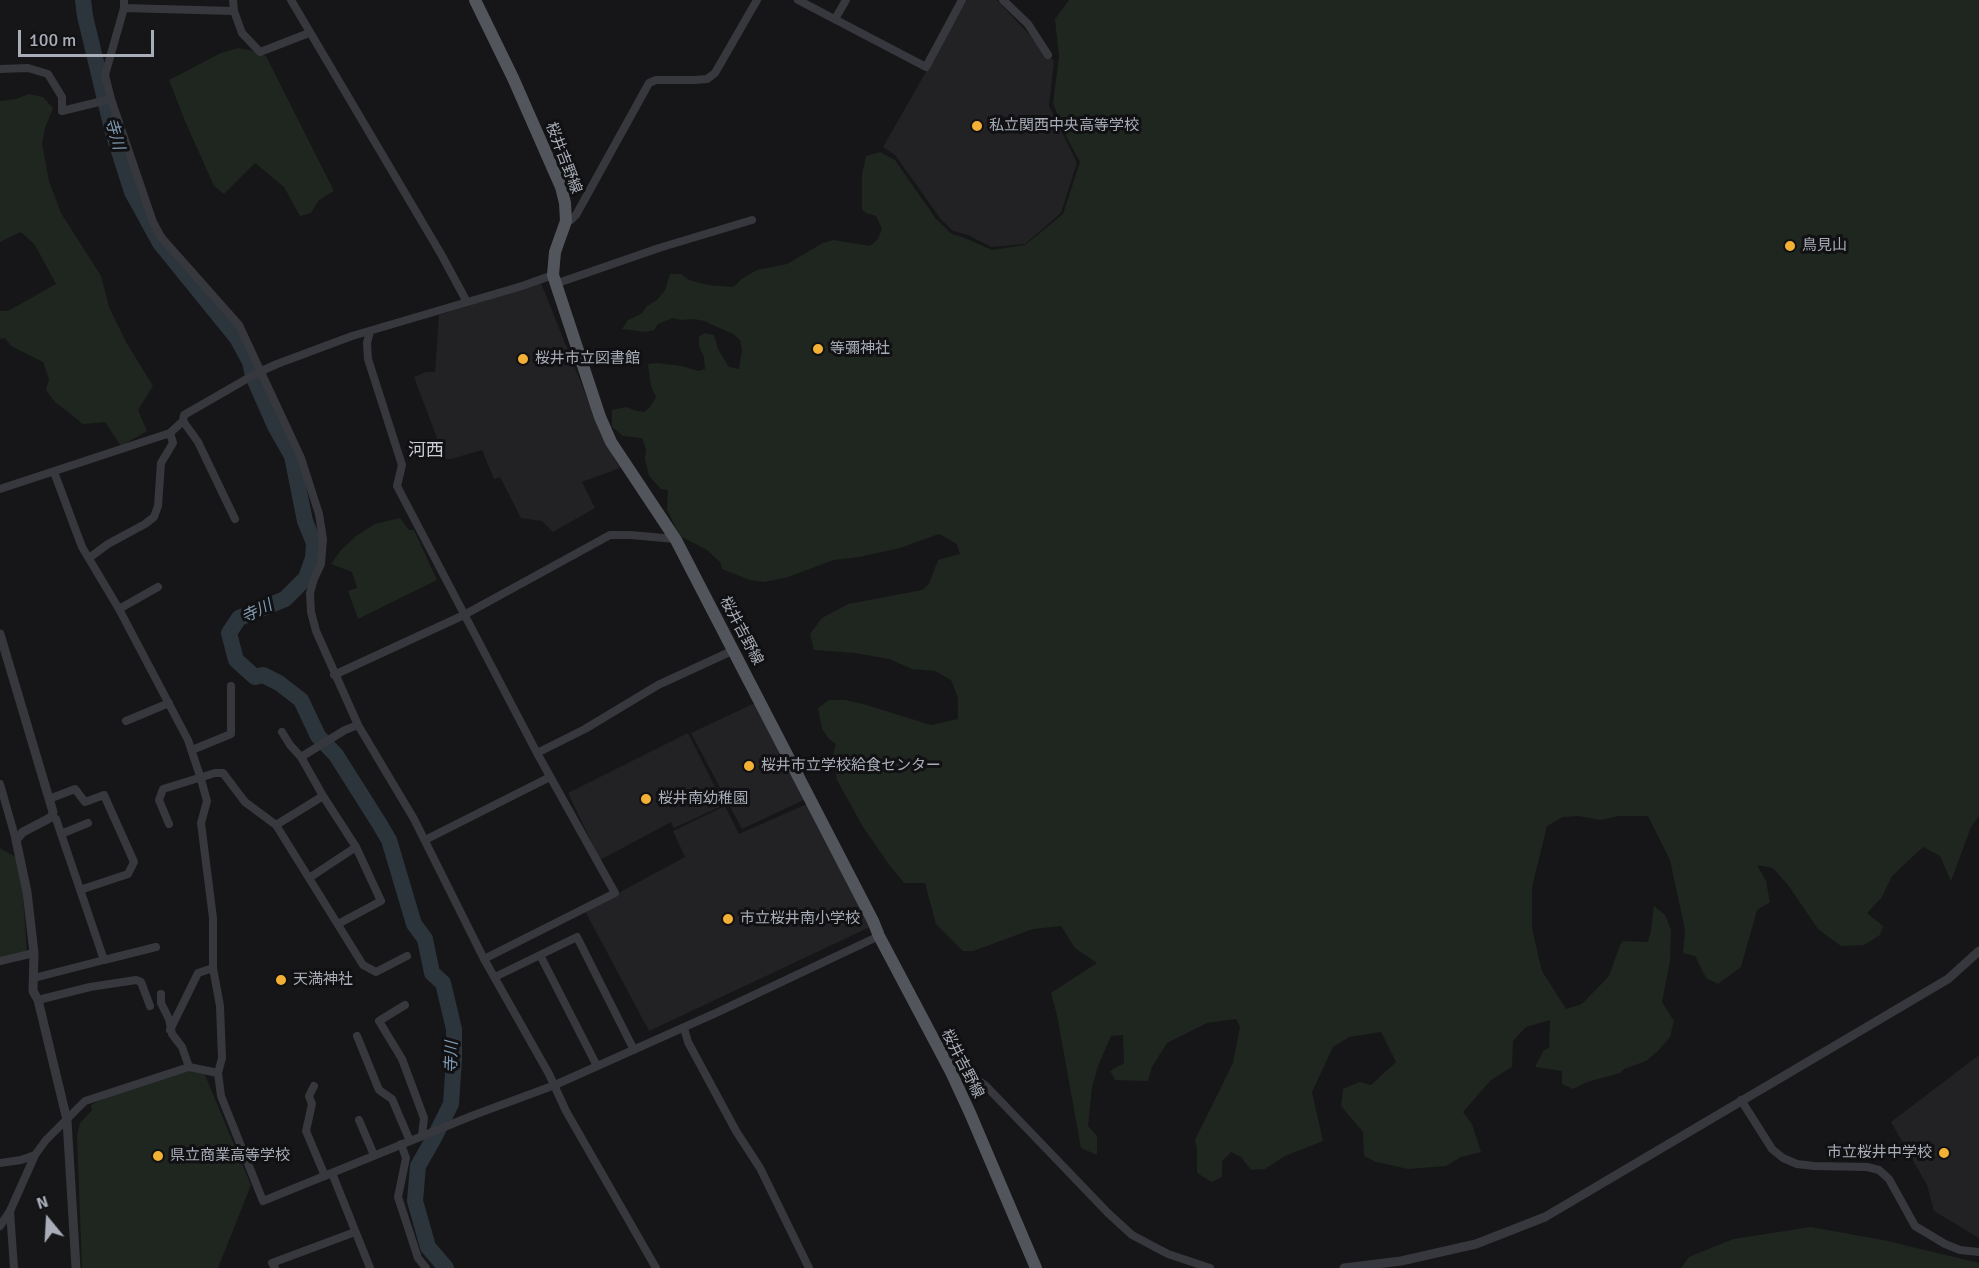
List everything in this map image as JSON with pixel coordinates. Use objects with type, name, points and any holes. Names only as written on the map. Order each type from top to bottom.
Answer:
[{"type":"main road","name":"桜井吉野線","points":[[475,0],[513,78],[561,187],[566,220],[555,252],[554,280],[600,417],[611,442],[676,540],[734,650],[970,1113],[1036,1268]]},
{"type":"street","points":[[233,0],[234,11],[242,33],[260,52],[309,33]]},
{"type":"street","points":[[291,0],[441,254],[466,302]]},
{"type":"street","points":[[566,220],[571,220],[576,215],[649,83],[656,80],[707,79],[715,73],[757,0]]},
{"type":"street","points":[[798,0],[926,67],[962,0]]},
{"type":"street","points":[[835,19],[846,0]]},
{"type":"street","points":[[1003,0],[1028,24],[1048,55]]},
{"type":"street","points":[[234,11],[124,4],[105,75],[110,99],[160,236],[239,325],[301,458],[319,514],[323,539],[321,564],[310,593],[311,612],[316,631],[334,675],[358,725],[425,840],[484,959],[555,1085],[566,1111],[656,1268]]},
{"type":"street","points":[[0,69],[28,68],[48,74],[62,97],[62,111],[110,99]]},
{"type":"street","points":[[0,489],[170,433],[183,421],[184,415],[247,378],[370,331],[466,302],[554,280],[752,220]]},
{"type":"street","points":[[370,331],[367,343],[368,359],[402,465],[397,486],[537,753],[615,893],[484,959]]},
{"type":"street","points":[[183,421],[198,442],[235,519]]},
{"type":"street","points":[[88,558],[108,544],[145,525],[154,517],[158,506],[161,463],[173,442],[170,433]]},
{"type":"street","points":[[54,472],[82,547],[119,609],[169,703],[188,740],[200,776],[207,801],[201,823],[213,918],[213,968],[220,1006],[222,1058],[218,1073],[221,1096],[263,1201],[451,1124],[555,1085],[684,1028],[879,936]]},
{"type":"street","points":[[334,675],[464,615],[610,535],[631,534],[676,540]]},
{"type":"street","points":[[119,609],[158,587]]},
{"type":"street","points":[[0,634],[4,658],[49,799],[52,816],[56,819],[62,834],[104,960]]},
{"type":"street","points":[[537,753],[585,729],[658,685],[734,650]]},
{"type":"street","points":[[192,750],[231,734],[231,686]]},
{"type":"street","points":[[126,721],[169,703]]},
{"type":"street","points":[[301,758],[345,730],[358,725]]},
{"type":"street","points":[[282,732],[301,758],[356,847],[381,901],[338,924]]},
{"type":"street","points":[[169,824],[159,800],[163,789],[200,776],[223,773],[245,801],[276,825],[363,965],[376,972],[407,956]]},
{"type":"street","points":[[425,840],[550,777]]},
{"type":"street","points":[[0,784],[16,840],[27,892],[33,952],[33,991],[38,1000],[67,1120],[76,1268]]},
{"type":"street","points":[[49,799],[75,789],[85,802],[104,795],[134,862],[128,874],[80,890]]},
{"type":"street","points":[[276,825],[323,796]]},
{"type":"street","points":[[16,840],[23,832],[52,816]]},
{"type":"street","points":[[62,834],[88,824]]},
{"type":"street","points":[[309,878],[356,847]]},
{"type":"street","points":[[495,977],[577,937],[634,1050]]},
{"type":"street","points":[[34,978],[156,947]]},
{"type":"street","points":[[1344,1268],[1401,1261],[1476,1244],[1545,1217],[1948,979],[1979,951]]},
{"type":"street","points":[[0,961],[33,952]]},
{"type":"street","points":[[540,955],[597,1066]]},
{"type":"street","points":[[170,1030],[198,973],[213,968]]},
{"type":"street","points":[[38,1000],[90,987],[136,980],[141,982],[150,1006]]},
{"type":"street","points":[[161,994],[161,1003],[169,1019],[170,1030],[182,1047],[189,1067]]},
{"type":"street","points":[[405,1005],[379,1021],[402,1059],[424,1119],[422,1136]]},
{"type":"street","points":[[684,1028],[691,1048],[736,1131],[760,1168],[810,1268]]},
{"type":"street","points":[[357,1036],[379,1090],[392,1100],[410,1141]]},
{"type":"street","points":[[940,1053],[986,1086],[1132,1235],[1168,1254],[1210,1268]]},
{"type":"street","points":[[0,1226],[10,1211],[35,1155],[46,1140],[85,1101],[189,1067],[218,1073]]},
{"type":"street","points":[[314,1086],[309,1096],[312,1104],[306,1131],[370,1268]]},
{"type":"street","points":[[1741,1100],[1772,1149],[1783,1158],[1797,1164],[1867,1167],[1879,1170],[1889,1179],[1915,1226],[1926,1234],[1960,1250],[1979,1252]]},
{"type":"street","points":[[358,1120],[374,1155]]},
{"type":"street","points":[[401,1144],[406,1158],[398,1197],[418,1258],[426,1268]]},
{"type":"street","points":[[0,1163],[35,1155]]},
{"type":"street","points":[[10,1211],[14,1268]]},
{"type":"street","points":[[274,1268],[272,1263],[355,1232]]},
{"type":"shaded area","name":"私立関西中央高等学校","points":[[967,0],[997,0],[1054,61],[1049,106],[1077,163],[1061,213],[1025,244],[991,247],[968,235],[953,231],[940,218],[895,155],[883,147]]},
{"type":"shaded area","points":[[1069,0],[1979,0],[1979,816],[1971,827],[1951,881],[1940,856],[1923,847],[1892,876],[1882,897],[1867,913],[1883,926],[1880,935],[1864,945],[1841,946],[1818,929],[1788,885],[1773,868],[1757,865],[1766,881],[1770,902],[1757,910],[1741,967],[1718,984],[1706,978],[1695,956],[1683,953],[1685,930],[1670,860],[1648,816],[1619,816],[1601,820],[1578,816],[1563,817],[1547,826],[1532,887],[1532,929],[1542,971],[1566,1009],[1582,1004],[1609,976],[1623,941],[1648,942],[1654,906],[1665,915],[1671,930],[1670,961],[1662,1002],[1674,1021],[1670,1037],[1646,1061],[1624,1069],[1620,1073],[1587,1082],[1573,1089],[1562,1084],[1562,1071],[1535,1067],[1544,1050],[1549,1048],[1550,1020],[1526,1027],[1513,1041],[1512,1067],[1491,1080],[1463,1112],[1472,1124],[1481,1152],[1461,1157],[1446,1166],[1408,1169],[1376,1162],[1364,1156],[1363,1132],[1341,1106],[1343,1089],[1359,1082],[1371,1085],[1396,1062],[1381,1032],[1349,1037],[1333,1047],[1312,1092],[1323,1141],[1285,1156],[1265,1169],[1251,1170],[1241,1157],[1231,1152],[1222,1161],[1222,1177],[1212,1182],[1197,1173],[1195,1140],[1233,1063],[1240,1027],[1236,1019],[1207,1023],[1167,1043],[1152,1067],[1148,1081],[1115,1080],[1110,1071],[1124,1063],[1123,1035],[1111,1036],[1092,1087],[1088,1126],[1097,1136],[1097,1155],[1081,1148],[1051,993],[1097,963],[1075,948],[1061,926],[1033,929],[973,951],[963,951],[936,924],[925,883],[904,883],[863,827],[837,780],[833,754],[836,744],[822,729],[818,708],[829,700],[845,700],[863,704],[931,725],[958,719],[958,698],[951,680],[935,671],[912,669],[889,659],[855,653],[814,650],[810,634],[822,618],[848,604],[922,590],[929,584],[938,560],[960,554],[957,544],[939,534],[900,548],[834,560],[785,578],[763,582],[750,580],[722,569],[720,562],[707,550],[680,536],[667,510],[668,490],[661,489],[649,476],[645,459],[646,449],[642,438],[623,436],[612,427],[612,410],[626,407],[644,412],[656,397],[651,386],[648,364],[681,366],[699,371],[705,369],[704,357],[699,346],[699,337],[704,333],[714,335],[718,349],[729,367],[739,369],[742,350],[740,340],[733,334],[704,321],[673,318],[658,324],[654,330],[646,332],[622,329],[628,320],[641,314],[647,306],[657,300],[665,290],[670,274],[681,274],[689,280],[708,285],[733,287],[757,270],[787,264],[823,243],[834,240],[870,246],[878,239],[882,229],[876,216],[862,209],[862,175],[866,156],[880,152],[895,160],[936,219],[952,234],[992,250],[1025,245],[1063,214],[1080,162],[1066,136],[1053,103],[1059,57],[1055,19]]},
{"type":"shaded area","points":[[238,48],[266,56],[334,191],[319,200],[311,213],[300,216],[284,187],[255,163],[224,194],[214,186],[185,121],[169,80],[221,53]]},
{"type":"shaded area","points":[[29,94],[43,97],[53,108],[42,143],[49,181],[61,213],[101,276],[109,307],[126,342],[153,386],[138,410],[147,431],[121,446],[105,422],[83,424],[55,402],[46,390],[49,379],[43,362],[11,346],[5,338],[0,339],[0,311],[8,311],[56,284],[35,245],[21,232],[0,242],[0,101],[16,99]]},
{"type":"shaded area","name":"桜井市立図書館","points":[[541,283],[603,438],[620,468],[582,482],[595,508],[553,532],[542,521],[521,518],[500,477],[494,479],[482,450],[446,459],[414,377],[426,372],[435,372],[439,315]]},
{"type":"shaded area","points":[[400,518],[409,530],[414,530],[437,580],[358,619],[348,591],[357,588],[352,572],[331,564],[341,550],[356,536],[375,524]]},
{"type":"shaded area","name":"桜井市立学校給食センター","points":[[757,702],[806,799],[742,829],[691,733]]},
{"type":"shaded area","name":"桜井南幼稚園","points":[[688,733],[724,805],[674,828],[671,822],[600,860],[568,793]]},
{"type":"shaded area","name":"市立桜井南小学校","points":[[807,804],[870,927],[649,1031],[585,911],[685,857],[673,831],[725,806],[739,834]]},
{"type":"shaded area","points":[[0,848],[19,859],[27,953],[0,959]]},
{"type":"shaded area","name":"市立桜井中学校","points":[[1979,1055],[1979,1238],[1934,1211],[1927,1185],[1891,1122]]},
{"type":"shaded area","name":"県立商業高等学校","points":[[198,1068],[205,1075],[251,1185],[218,1268],[82,1268],[77,1135],[80,1123],[92,1110],[91,1105],[104,1098]]},
{"type":"shaded area","points":[[1811,1227],[1883,1240],[1979,1263],[1979,1268],[1681,1268],[1689,1257],[1733,1239]]},
{"type":"waterway","name":"寺川","points":[[83,0],[112,129],[132,192],[160,243],[237,338],[250,362],[253,376],[275,426],[292,456],[305,521],[314,543],[313,558],[306,578],[285,599],[239,618],[229,633],[236,660],[255,677],[263,675],[279,683],[301,700],[318,736],[336,755],[389,840],[414,924],[425,939],[432,973],[443,983],[454,1029],[451,1104],[418,1166],[415,1201],[428,1247],[446,1268]]},
{"type":"place","name":"私立関西中央高等学校","points":[[977,126]]},
{"type":"place","name":"鳥見山","points":[[1790,246]]},
{"type":"place","name":"等彌神社","points":[[818,349]]},
{"type":"place","name":"桜井市立図書館","points":[[523,359]]},
{"type":"place","name":"桜井市立学校給食センター","points":[[749,766]]},
{"type":"place","name":"桜井南幼稚園","points":[[646,799]]},
{"type":"place","name":"市立桜井南小学校","points":[[728,919]]},
{"type":"place","name":"天満神社","points":[[281,980]]},
{"type":"place","name":"市立桜井中学校","points":[[1944,1153]]},
{"type":"place","name":"県立商業高等学校","points":[[158,1156]]},
{"type":"district","name":"河西","points":[[426,451]]}]
